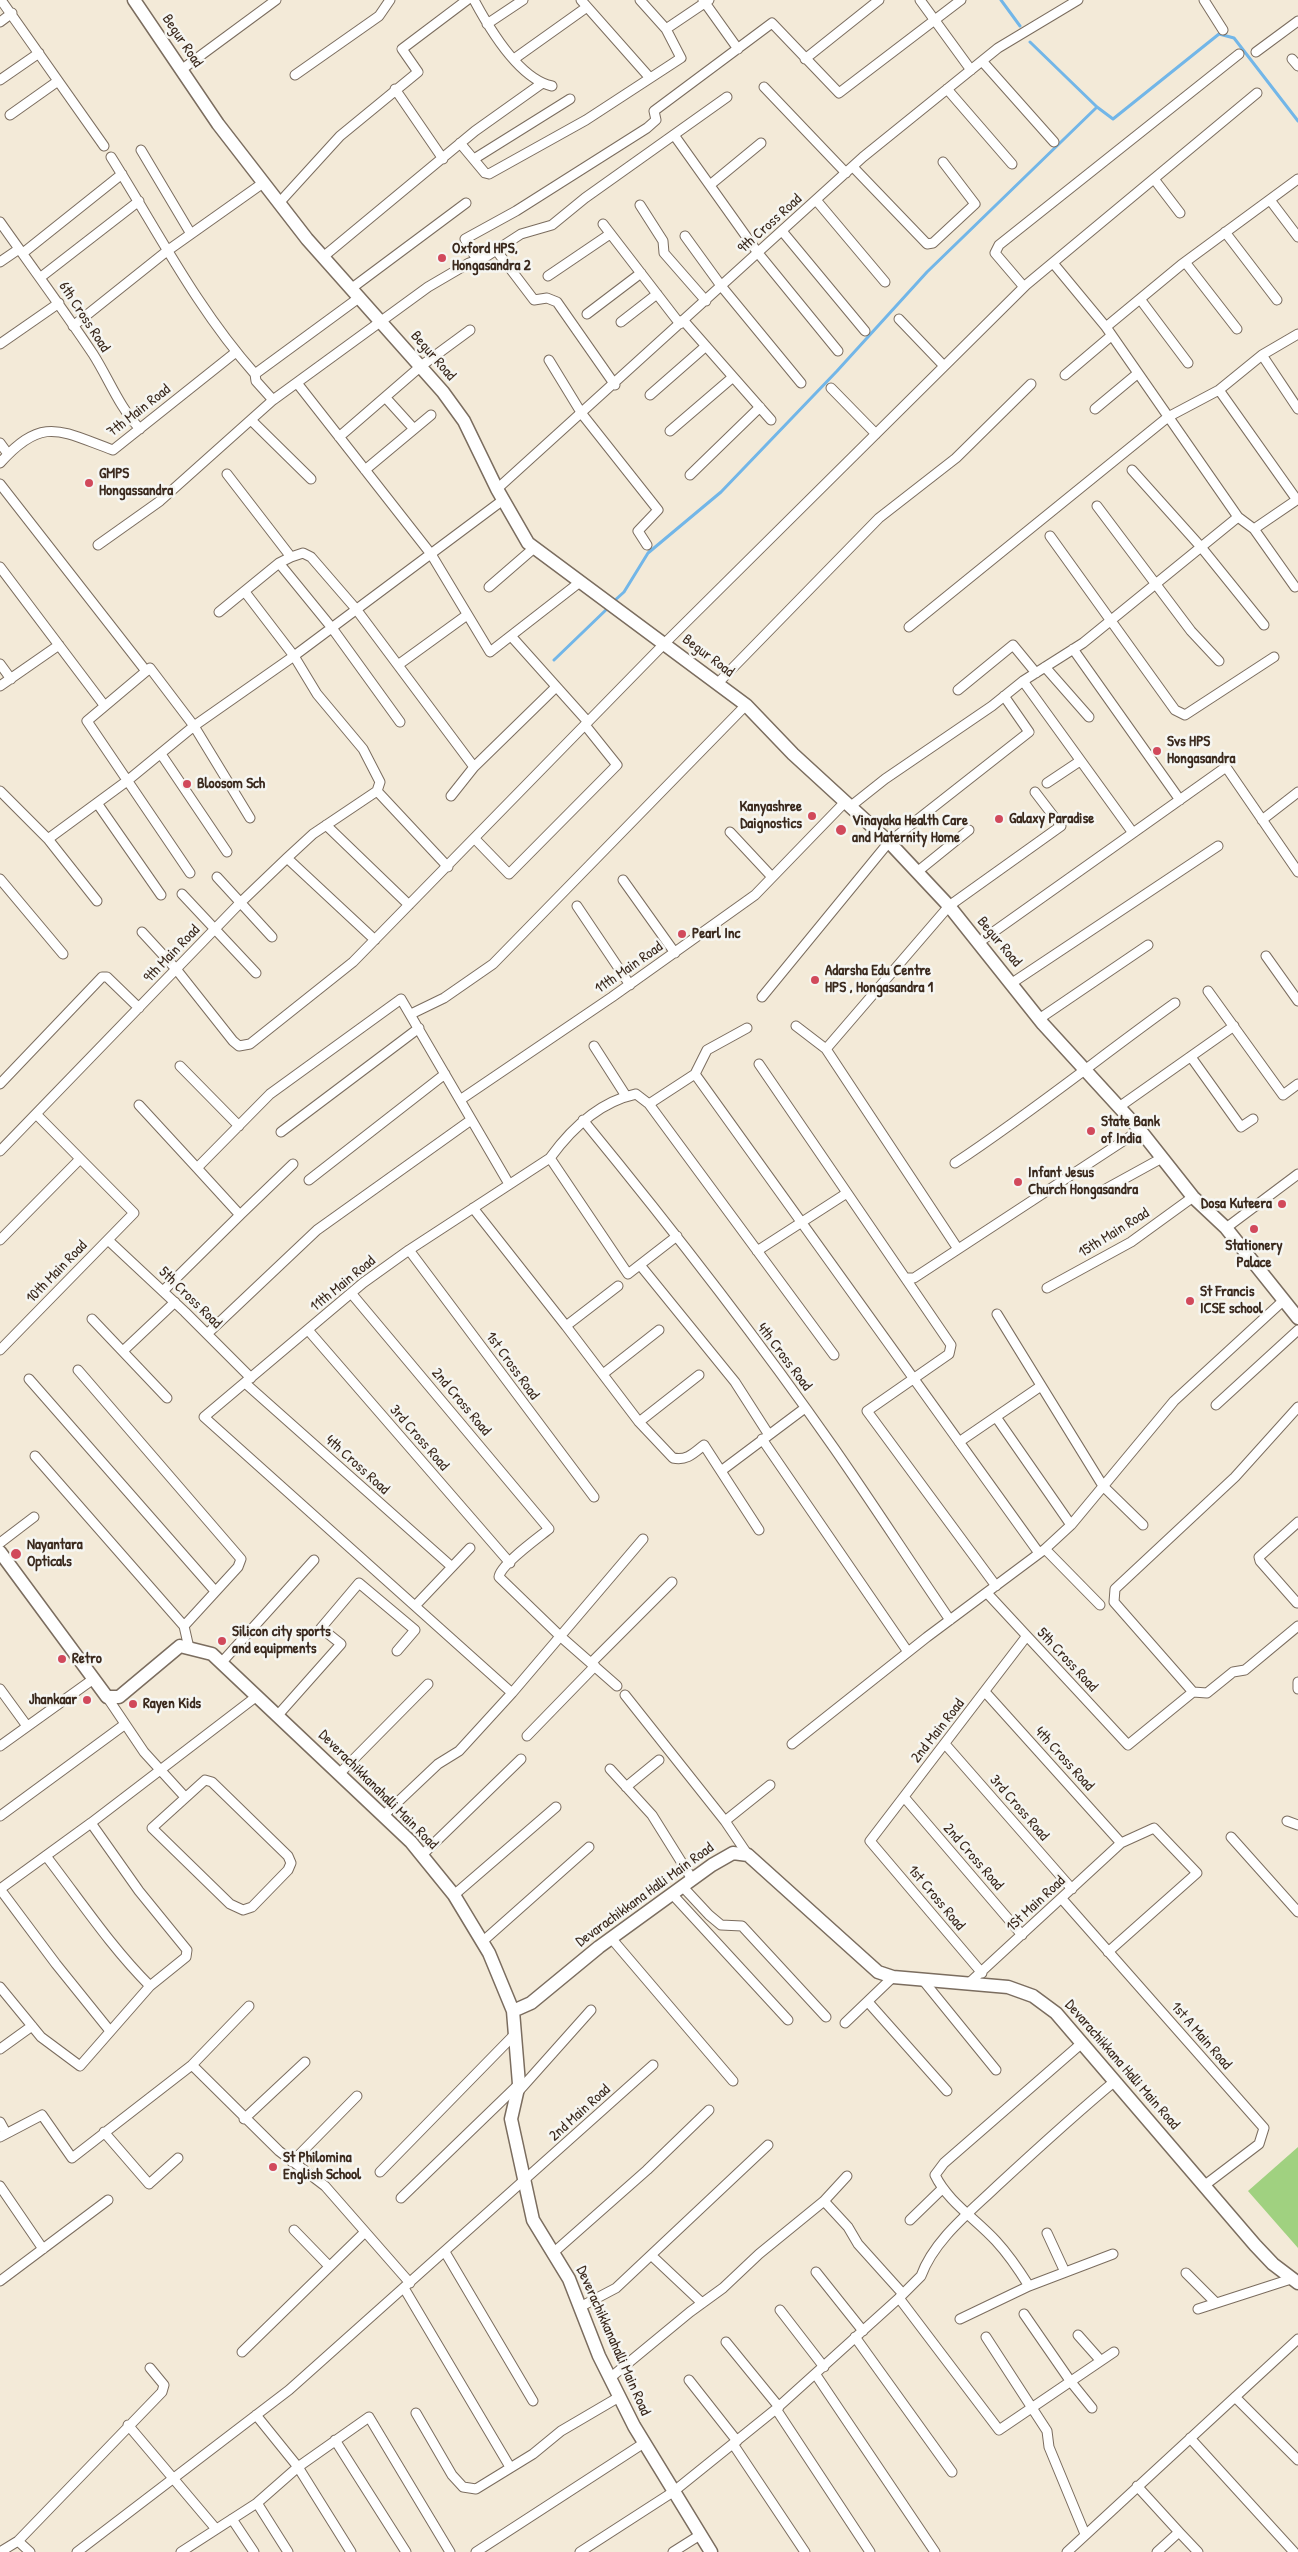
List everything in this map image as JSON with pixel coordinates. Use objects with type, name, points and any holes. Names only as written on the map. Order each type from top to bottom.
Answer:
[{"type":"street","points":[[0,0],[12,13],[104,146]]},
{"type":"street","name":"Begur Road","points":[[134,0],[218,124],[263,183],[323,257],[421,366],[464,421],[500,494],[528,543],[746,705],[794,754],[889,842],[949,906],[1039,1019],[1140,1130],[1193,1197],[1226,1228],[1298,1318]]},
{"type":"street","points":[[182,70],[276,0]]},
{"type":"street","points":[[295,75],[379,16],[390,0]]},
{"type":"street","points":[[279,203],[340,136],[418,72],[402,48],[467,0]]},
{"type":"street","points":[[474,0],[487,24],[514,59],[541,84],[552,86]]},
{"type":"street","points":[[487,24],[523,0]]},
{"type":"street","points":[[460,143],[485,173],[495,172],[586,120],[681,58],[666,30],[640,0]]},
{"type":"street","points":[[805,59],[879,0]]},
{"type":"street","points":[[920,0],[971,70]]},
{"type":"street","points":[[477,260],[465,239],[516,211],[647,128],[656,120],[654,111],[772,23],[838,93],[934,18],[961,0]]},
{"type":"street","name":"9th Cross Road","points":[[48,839],[127,781],[194,726],[294,656],[431,554],[500,494],[582,414],[850,170],[998,48],[1078,0]]},
{"type":"street","points":[[1204,0],[1223,30]]},
{"type":"street","points":[[666,30],[706,1],[738,49]]},
{"type":"street","points":[[514,59],[584,3],[650,78]]},
{"type":"street","points":[[0,22],[12,13]]},
{"type":"street","points":[[1256,52],[1298,21]]},
{"type":"street","points":[[0,80],[39,53]]},
{"type":"street","points":[[1024,286],[995,253],[999,245],[1239,54]]},
{"type":"street","points":[[982,62],[1054,142]]},
{"type":"street","points":[[10,114],[58,81]]},
{"type":"street","points":[[323,257],[460,143],[541,84]]},
{"type":"street","points":[[764,87],[927,244],[933,243],[975,204],[943,162]]},
{"type":"street","points":[[395,89],[442,159]]},
{"type":"street","points":[[947,89],[1012,164]]},
{"type":"street","points":[[142,932],[176,969],[233,1041],[245,1046],[353,962],[664,644],[1024,286],[1257,93]]},
{"type":"street","points":[[98,545],[160,501],[273,400],[428,287],[496,250],[521,234],[552,225],[585,198],[726,97]]},
{"type":"street","points":[[474,159],[570,99]]},
{"type":"street","points":[[674,135],[758,253],[838,351]]},
{"type":"street","points":[[710,185],[761,143]]},
{"type":"street","points":[[141,150],[191,234]]},
{"type":"street","points":[[111,156],[167,251],[236,352],[255,374],[256,381],[273,400]]},
{"type":"street","points":[[0,262],[21,251],[122,174]]},
{"type":"street","points":[[1154,179],[1180,212]]},
{"type":"street","points":[[1106,327],[1185,262],[1298,179]]},
{"type":"street","points":[[74,326],[167,251],[263,183]]},
{"type":"street","points":[[816,200],[885,282]]},
{"type":"street","points":[[1270,200],[1298,237]]},
{"type":"street","points":[[41,277],[139,201]]},
{"type":"street","points":[[255,374],[466,204]]},
{"type":"street","points":[[640,205],[663,241],[664,253],[706,301]]},
{"type":"street","name":"6th Cross Road","points":[[0,222],[41,277],[94,357],[113,391],[140,429]]},
{"type":"street","points":[[602,224],[657,294],[771,420]]},
{"type":"street","points":[[782,230],[865,331]]},
{"type":"street","points":[[1225,232],[1277,300]]},
{"type":"street","points":[[548,276],[610,234]]},
{"type":"street","points":[[685,236],[722,287],[801,382]]},
{"type":"street","points":[[496,250],[534,300],[547,298],[557,302],[615,384]]},
{"type":"street","points":[[1185,262],[1237,330]]},
{"type":"street","points":[[1053,263],[1106,327],[1238,517],[1254,530],[1295,587]]},
{"type":"street","points":[[587,314],[641,273]]},
{"type":"street","points":[[621,322],[657,294]]},
{"type":"street","points":[[1140,298],[1188,363]]},
{"type":"street","points":[[0,344],[58,303]]},
{"type":"street","points":[[899,319],[944,366]]},
{"type":"street","points":[[339,437],[421,366],[470,330]]},
{"type":"street","points":[[908,627],[1168,417],[1219,390],[1262,356],[1298,334]]},
{"type":"street","points":[[1066,375],[1111,336]]},
{"type":"street","points":[[650,395],[706,346]]},
{"type":"street","name":"7th Main Road","points":[[0,463],[28,436],[42,431],[73,436],[114,450],[236,352]]},
{"type":"street","points":[[1262,356],[1298,409]]},
{"type":"street","points":[[549,360],[582,414],[658,510],[638,531],[638,534],[647,544]]},
{"type":"street","points":[[1095,409],[1137,374]]},
{"type":"street","points":[[670,431],[733,377]]},
{"type":"street","points":[[297,383],[431,554],[490,652],[580,582]]},
{"type":"street","points":[[717,684],[879,518],[956,458],[1031,384]]},
{"type":"street","points":[[831,388],[876,434]]},
{"type":"street","points":[[1219,390],[1298,499],[1254,530]]},
{"type":"street","points":[[385,397],[414,429]]},
{"type":"street","points":[[690,475],[760,407]]},
{"type":"street","points":[[365,470],[431,415]]},
{"type":"street","points":[[251,420],[311,479]]},
{"type":"street","points":[[0,443],[8,454]]},
{"type":"street","points":[[1132,470],[1201,547],[1264,625]]},
{"type":"street","points":[[227,474],[291,557]]},
{"type":"street","points":[[0,484],[146,671]]},
{"type":"street","points":[[1097,506],[1191,631],[1220,660]]},
{"type":"street","name":"11th Main Road","points":[[460,1100],[630,985],[755,895],[848,803],[1073,649],[1238,517]]},
{"type":"street","points":[[1050,536],[1175,710],[1185,715],[1274,657]]},
{"type":"street","points":[[489,587],[534,548]]},
{"type":"street","points":[[219,612],[280,563],[291,557],[303,554],[311,557],[356,609],[474,767]]},
{"type":"street","points":[[280,563],[332,628],[400,722]]},
{"type":"street","points":[[0,567],[104,705]]},
{"type":"street","points":[[245,592],[294,656],[317,694],[362,749],[380,782],[377,791],[448,867]]},
{"type":"street","points":[[398,665],[467,615]]},
{"type":"street","points":[[475,839],[509,874],[617,765],[556,687],[511,636]]},
{"type":"street","points":[[0,686],[59,645]]},
{"type":"street","points":[[958,690],[1013,645],[1036,673]]},
{"type":"street","points":[[1073,649],[1180,800]]},
{"type":"street","points":[[0,664],[11,679]]},
{"type":"street","points":[[1045,667],[1089,717]]},
{"type":"street","points":[[190,873],[88,721],[104,705],[150,668],[194,726],[250,818]]},
{"type":"street","points":[[1023,682],[1133,834]]},
{"type":"street","points":[[450,796],[474,767],[556,687]]},
{"type":"street","points":[[762,997],[889,842],[1029,732],[1004,696]]},
{"type":"street","points":[[411,1014],[444,998],[493,964],[746,705]]},
{"type":"street","points":[[161,754],[227,852]]},
{"type":"street","points":[[1047,783],[1080,761]]},
{"type":"street","points":[[978,943],[1226,768],[1298,872]]},
{"type":"street","points":[[0,791],[48,839],[97,901]]},
{"type":"street","name":"9th Main Road","points":[[0,1151],[240,903],[287,858],[326,825],[377,791]]},
{"type":"street","points":[[826,1049],[949,906],[1060,826],[1035,792]]},
{"type":"street","points":[[1262,820],[1298,792]]},
{"type":"street","points":[[97,803],[161,895]]},
{"type":"street","points":[[326,825],[409,905]]},
{"type":"street","points":[[917,872],[969,830]]},
{"type":"street","points":[[730,832],[772,877]]},
{"type":"street","points":[[1012,983],[1218,846]]},
{"type":"street","points":[[287,858],[375,940]]},
{"type":"street","points":[[217,876],[272,937]]},
{"type":"street","points":[[0,879],[63,954]]},
{"type":"street","points":[[623,880],[675,952]]},
{"type":"street","points":[[182,894],[256,973]]},
{"type":"street","points":[[577,906],[630,985]]},
{"type":"street","points":[[1039,1019],[1148,945]]},
{"type":"street","points":[[1266,956],[1298,1001]]},
{"type":"street","points":[[0,1084],[102,977],[107,977],[139,1008]]},
{"type":"street","points":[[1208,991],[1283,1096],[1298,1084]]},
{"type":"street","points":[[197,1168],[270,1094],[401,999],[509,1184]]},
{"type":"street","points":[[955,1163],[1008,1128],[1084,1068],[1175,1002]]},
{"type":"street","points":[[796,1026],[826,1049],[958,1249]]},
{"type":"street","points":[[1120,1107],[1234,1026]]},
{"type":"street","points":[[281,1132],[419,1028]]},
{"type":"street","points":[[650,1104],[695,1074],[707,1050],[747,1028]]},
{"type":"street","points":[[594,1046],[626,1096]]},
{"type":"street","points":[[1190,1057],[1241,1127],[1253,1119]]},
{"type":"street","points":[[759,1064],[951,1345],[949,1354],[866,1411],[996,1586]]},
{"type":"street","points":[[180,1066],[239,1126]]},
{"type":"street","points":[[309,1180],[445,1074]]},
{"type":"street","points":[[695,1074],[912,1378],[1042,1551],[1100,1605]]},
{"type":"street","points":[[677,1236],[628,1274],[550,1158],[564,1139],[583,1120],[626,1096],[636,1094],[650,1104],[834,1355]]},
{"type":"street","points":[[139,1105],[240,1215]]},
{"type":"street","points":[[0,1240],[80,1159],[36,1114]]},
{"type":"street","points":[[207,1334],[317,1230],[471,1120]]},
{"type":"street","name":"4th Cross Road","points":[[583,1120],[677,1236],[805,1408],[950,1620]]},
{"type":"street","points":[[907,1278],[914,1278],[1140,1130]]},
{"type":"street","name":"11th Main Road","points":[[415,1606],[204,1417],[351,1293],[409,1250],[550,1158]]},
{"type":"street","points":[[1102,1191],[1162,1158]]},
{"type":"street","name":"10th Main Road","points":[[0,1350],[134,1213],[80,1159]]},
{"type":"street","points":[[163,1291],[293,1164]]},
{"type":"street","points":[[1226,1228],[1298,1174]]},
{"type":"street","points":[[757,1251],[847,1193]]},
{"type":"street","name":"15th Main Road","points":[[1047,1288],[1131,1242],[1193,1197]]},
{"type":"street","points":[[473,1208],[639,1422],[673,1458],[680,1460],[688,1458],[704,1445],[760,1530]]},
{"type":"street","name":"5th Cross Road","points":[[108,1240],[207,1334],[248,1380]]},
{"type":"street","name":"1st Cross Road","points":[[409,1250],[594,1497]]},
{"type":"street","points":[[640,1264],[735,1382],[766,1437],[908,1652]]},
{"type":"street","points":[[566,1326],[618,1286]]},
{"type":"street","name":"2nd Cross Road","points":[[351,1293],[548,1529],[510,1562]]},
{"type":"street","points":[[792,1744],[908,1652],[1042,1551],[1071,1524],[1174,1401],[1284,1300]]},
{"type":"street","points":[[123,1351],[175,1302]]},
{"type":"street","points":[[997,1314],[1103,1486],[1143,1524]]},
{"type":"street","points":[[92,1319],[167,1398]]},
{"type":"street","name":"3rd Cross Road","points":[[308,1330],[510,1562]]},
{"type":"street","points":[[603,1374],[659,1330]]},
{"type":"street","points":[[1216,1405],[1298,1330]]},
{"type":"street","points":[[78,1370],[241,1559],[238,1567],[184,1626]]},
{"type":"street","points":[[639,1422],[699,1375]]},
{"type":"street","points":[[29,1379],[215,1591]]},
{"type":"street","name":"4th Cross Road","points":[[248,1380],[452,1567]]},
{"type":"street","points":[[959,1442],[1041,1386]]},
{"type":"street","points":[[1298,1407],[1235,1477],[1115,1589],[1114,1602],[1193,1692],[1207,1693],[1233,1672],[1245,1670],[1298,1626]]},
{"type":"street","points":[[721,1471],[805,1408]]},
{"type":"street","points":[[996,1417],[1071,1524]]},
{"type":"street","points":[[36,1456],[184,1626],[189,1648],[180,1646],[119,1697],[107,1697]]},
{"type":"street","points":[[0,1543],[34,1516]]},
{"type":"street","points":[[1298,1522],[1259,1557],[1260,1561],[1298,1603]]},
{"type":"street","points":[[384,1816],[438,1764],[459,1751],[643,1539]]},
{"type":"street","points":[[470,1548],[415,1606],[512,1692]]},
{"type":"street","points":[[0,1552],[92,1680],[107,1697],[124,1725],[144,1752],[185,1797]]},
{"type":"street","points":[[222,1662],[314,1560]]},
{"type":"street","points":[[510,1562],[500,1573],[499,1577],[560,1636],[616,1686]]},
{"type":"street","points":[[278,1715],[341,1644],[321,1628],[359,1582],[415,1630],[396,1651]]},
{"type":"street","points":[[527,1736],[672,1582]]},
{"type":"street","name":"5th Cross Road","points":[[987,1593],[1128,1745],[1193,1692]]},
{"type":"street","name":"2nd Main Road","points":[[870,1841],[986,1693],[1026,1637]]},
{"type":"street","name":"Deverachikkanahalli Main Road","points":[[189,1648],[212,1654],[222,1662],[384,1816],[422,1855],[454,1895],[489,1953],[513,2011],[518,2088],[511,2119],[533,2220],[569,2279],[619,2397],[673,2492],[711,2552]]},
{"type":"street","points":[[0,1746],[92,1680]]},
{"type":"street","points":[[1298,1682],[1298,1689]]},
{"type":"street","points":[[339,1774],[428,1684]]},
{"type":"street","points":[[0,1689],[27,1726]]},
{"type":"street","name":"4th Cross Road","points":[[986,1693],[1121,1843]]},
{"type":"street","points":[[625,1695],[726,1821],[748,1855]]},
{"type":"street","points":[[110,2031],[61,1971],[0,1889],[91,1823],[257,1696]]},
{"type":"street","points":[[0,1816],[124,1725]]},
{"type":"street","name":"3rd Cross Road","points":[[945,1744],[1072,1889]]},
{"type":"street","points":[[422,1855],[521,1759]]},
{"type":"street","points":[[626,1787],[659,1760]]},
{"type":"street","points":[[610,1769],[652,1815],[682,1886],[788,2020]]},
{"type":"street","points":[[205,1780],[212,1782],[288,1856],[291,1863],[288,1870],[252,1907],[243,1910],[230,1904],[152,1828],[185,1797],[205,1780]]},
{"type":"street","points":[[726,1821],[770,1785]]},
{"type":"street","name":"2nd Cross Road","points":[[904,1797],[1022,1935]]},
{"type":"street","points":[[454,1895],[556,1807]]},
{"type":"street","points":[[1287,1821],[1298,1825]]},
{"type":"street","points":[[0,1987],[32,2026],[60,2054],[80,2066],[150,1986],[186,1957],[187,1950],[139,1891],[91,1823]]},
{"type":"street","name":"1St Main Road","points":[[969,1983],[1121,1843],[1154,1828],[1197,1874],[1108,1952]]},
{"type":"street","points":[[1231,1837],[1298,1912]]},
{"type":"street","name":"1st Cross Road","points":[[870,1841],[982,1973]]},
{"type":"street","points":[[482,1942],[589,1847]]},
{"type":"street","name":"Devarachikkana Halli Main Road","points":[[513,2011],[531,2003],[611,1938],[682,1886],[733,1853],[748,1855],[878,1972],[893,1977],[1008,1987],[1033,1996],[1056,2013],[1255,2245],[1294,2281]]},
{"type":"street","points":[[46,1856],[100,1930],[125,1961],[150,1986]]},
{"type":"street","points":[[682,1886],[709,1916],[721,1925],[742,1926],[826,2017]]},
{"type":"street","name":"1st A Main Road","points":[[1062,1899],[1264,2128],[1259,2144],[1205,2185]]},
{"type":"street","points":[[611,1938],[733,2081]]},
{"type":"street","points":[[845,2023],[893,1977]]},
{"type":"street","points":[[922,1979],[996,2070]]},
{"type":"street","points":[[868,2002],[947,2091]]},
{"type":"street","points":[[0,2122],[3,2135],[42,2116],[72,2158],[192,2066],[250,2006]]},
{"type":"street","points":[[401,2198],[518,2088],[591,2010]]},
{"type":"street","points":[[0,2050],[32,2026]]},
{"type":"street","points":[[380,2172],[515,2034]]},
{"type":"street","points":[[1028,2286],[996,2241],[967,2215],[935,2175],[936,2171],[1082,2043]]},
{"type":"street","points":[[244,2119],[305,2062]]},
{"type":"street","name":"2nd Main Road","points":[[77,2552],[289,2390],[653,2065]]},
{"type":"street","points":[[192,2066],[244,2119],[292,2162],[325,2186],[365,2232],[407,2286],[510,2467]]},
{"type":"street","points":[[580,2552],[673,2492],[778,2408],[824,2368],[921,2276],[928,2258],[967,2215],[1065,2122],[1115,2081]]},
{"type":"street","points":[[292,2162],[358,2096]]},
{"type":"street","points":[[553,2253],[647,2170],[709,2110]]},
{"type":"street","points":[[104,2132],[149,2184],[178,2158]]},
{"type":"street","points":[[580,2307],[616,2288],[768,2145]]},
{"type":"street","points":[[610,2378],[723,2288],[759,2254],[824,2201],[847,2176]]},
{"type":"street","points":[[0,2186],[43,2249]]},
{"type":"street","points":[[910,2220],[944,2188]]},
{"type":"street","points":[[0,2279],[108,2200]]},
{"type":"street","points":[[824,2201],[848,2227],[858,2244],[901,2296],[999,2430],[1114,2352]]},
{"type":"street","points":[[294,2230],[328,2265]]},
{"type":"street","points":[[242,2352],[328,2265],[365,2232]]},
{"type":"street","points":[[1047,2233],[1065,2272]]},
{"type":"street","points":[[445,2252],[532,2401]]},
{"type":"street","points":[[960,2319],[1028,2286],[1113,2254]]},
{"type":"street","points":[[652,2255],[702,2304]]},
{"type":"street","points":[[816,2272],[863,2331]]},
{"type":"street","points":[[1186,2273],[1216,2302]]},
{"type":"street","points":[[1198,2309],[1216,2302],[1294,2281]]},
{"type":"street","points":[[780,2310],[824,2368]]},
{"type":"street","points":[[1024,2314],[1071,2382],[1092,2408]]},
{"type":"street","points":[[1078,2335],[1101,2361]]},
{"type":"street","points":[[986,2337],[1034,2408],[1047,2431],[1049,2447],[1085,2534]]},
{"type":"street","points":[[855,2338],[952,2472]]},
{"type":"street","points":[[1067,2552],[1298,2339]]},
{"type":"street","points":[[726,2342],[778,2408],[870,2552]]},
{"type":"street","points":[[0,2552],[18,2541],[128,2425],[162,2392],[164,2385],[150,2368]]},
{"type":"street","points":[[816,2375],[935,2552]]},
{"type":"street","points":[[689,2380],[735,2443],[805,2552]]},
{"type":"street","points":[[416,2413],[452,2475],[463,2487],[476,2489],[533,2454],[561,2431],[619,2397]]},
{"type":"street","points":[[1235,2397],[1298,2460]]},
{"type":"street","points":[[256,2415],[298,2467],[351,2552]]},
{"type":"street","points":[[184,2551],[257,2503],[298,2467],[368,2417],[450,2552]]},
{"type":"street","points":[[128,2425],[216,2529]]},
{"type":"street","points":[[1190,2438],[1294,2552]]},
{"type":"street","points":[[335,2440],[406,2552]]},
{"type":"street","points":[[476,2552],[644,2443]]},
{"type":"street","points":[[1137,2486],[1198,2552]]},
{"type":"street","points":[[257,2503],[288,2552]]},
{"type":"street","points":[[232,2519],[254,2552]]},
{"type":"street","points":[[1157,2552],[1179,2532]]},
{"type":"street","points":[[673,2552],[700,2535]]},
{"type":"street","points":[[18,2541],[30,2552]]},
{"type":"green space","points":[[1298,2147],[1298,2248],[1248,2191]]},
{"type":"waterway","points":[[1001,0],[1020,26]]},
{"type":"waterway","points":[[1030,42],[1097,107],[1113,119],[1219,34],[1234,38],[1298,121]]},
{"type":"waterway","points":[[613,602],[624,592],[648,553],[721,492],[837,371],[927,272],[1097,107]]},
{"type":"waterway","points":[[554,660],[609,607]]},
{"type":"place","name":"Oxford HPS, Hongasandra 2","points":[[442,258]]},
{"type":"place","name":"GMPS Hongassandra","points":[[89,483]]},
{"type":"place","name":"Svs HPS Hongasandra","points":[[1157,751]]},
{"type":"place","name":"Bloosom Sch","points":[[187,784]]},
{"type":"place","name":"Kanyashree Daignostics","points":[[812,816]]},
{"type":"place","name":"Galaxy Paradise","points":[[999,819]]},
{"type":"place","name":"Vinayaka Health Care and Maternity Home","points":[[841,830]]},
{"type":"place","name":"Pearl Inc","points":[[682,934]]},
{"type":"place","name":"Adarsha Edu Centre HPS , Hongasandra 1","points":[[815,980]]},
{"type":"place","name":"State Bank of India","points":[[1091,1131]]},
{"type":"place","name":"Infant Jesus Church Hongasandra","points":[[1018,1182]]},
{"type":"place","name":"Dosa Kuteera","points":[[1282,1204]]},
{"type":"place","name":"Stationery Palace","points":[[1254,1229]]},
{"type":"place","name":"St Francis ICSE school","points":[[1190,1301]]},
{"type":"place","name":"Nayantara Opticals","points":[[16,1554]]},
{"type":"place","name":"Silicon city sports and equipments","points":[[222,1641]]},
{"type":"place","name":"Retro","points":[[62,1659]]},
{"type":"place","name":"Jhankaar","points":[[87,1700]]},
{"type":"place","name":"Rayen Kids","points":[[133,1704]]},
{"type":"place","name":"St Philomina English School","points":[[273,2167]]}]
